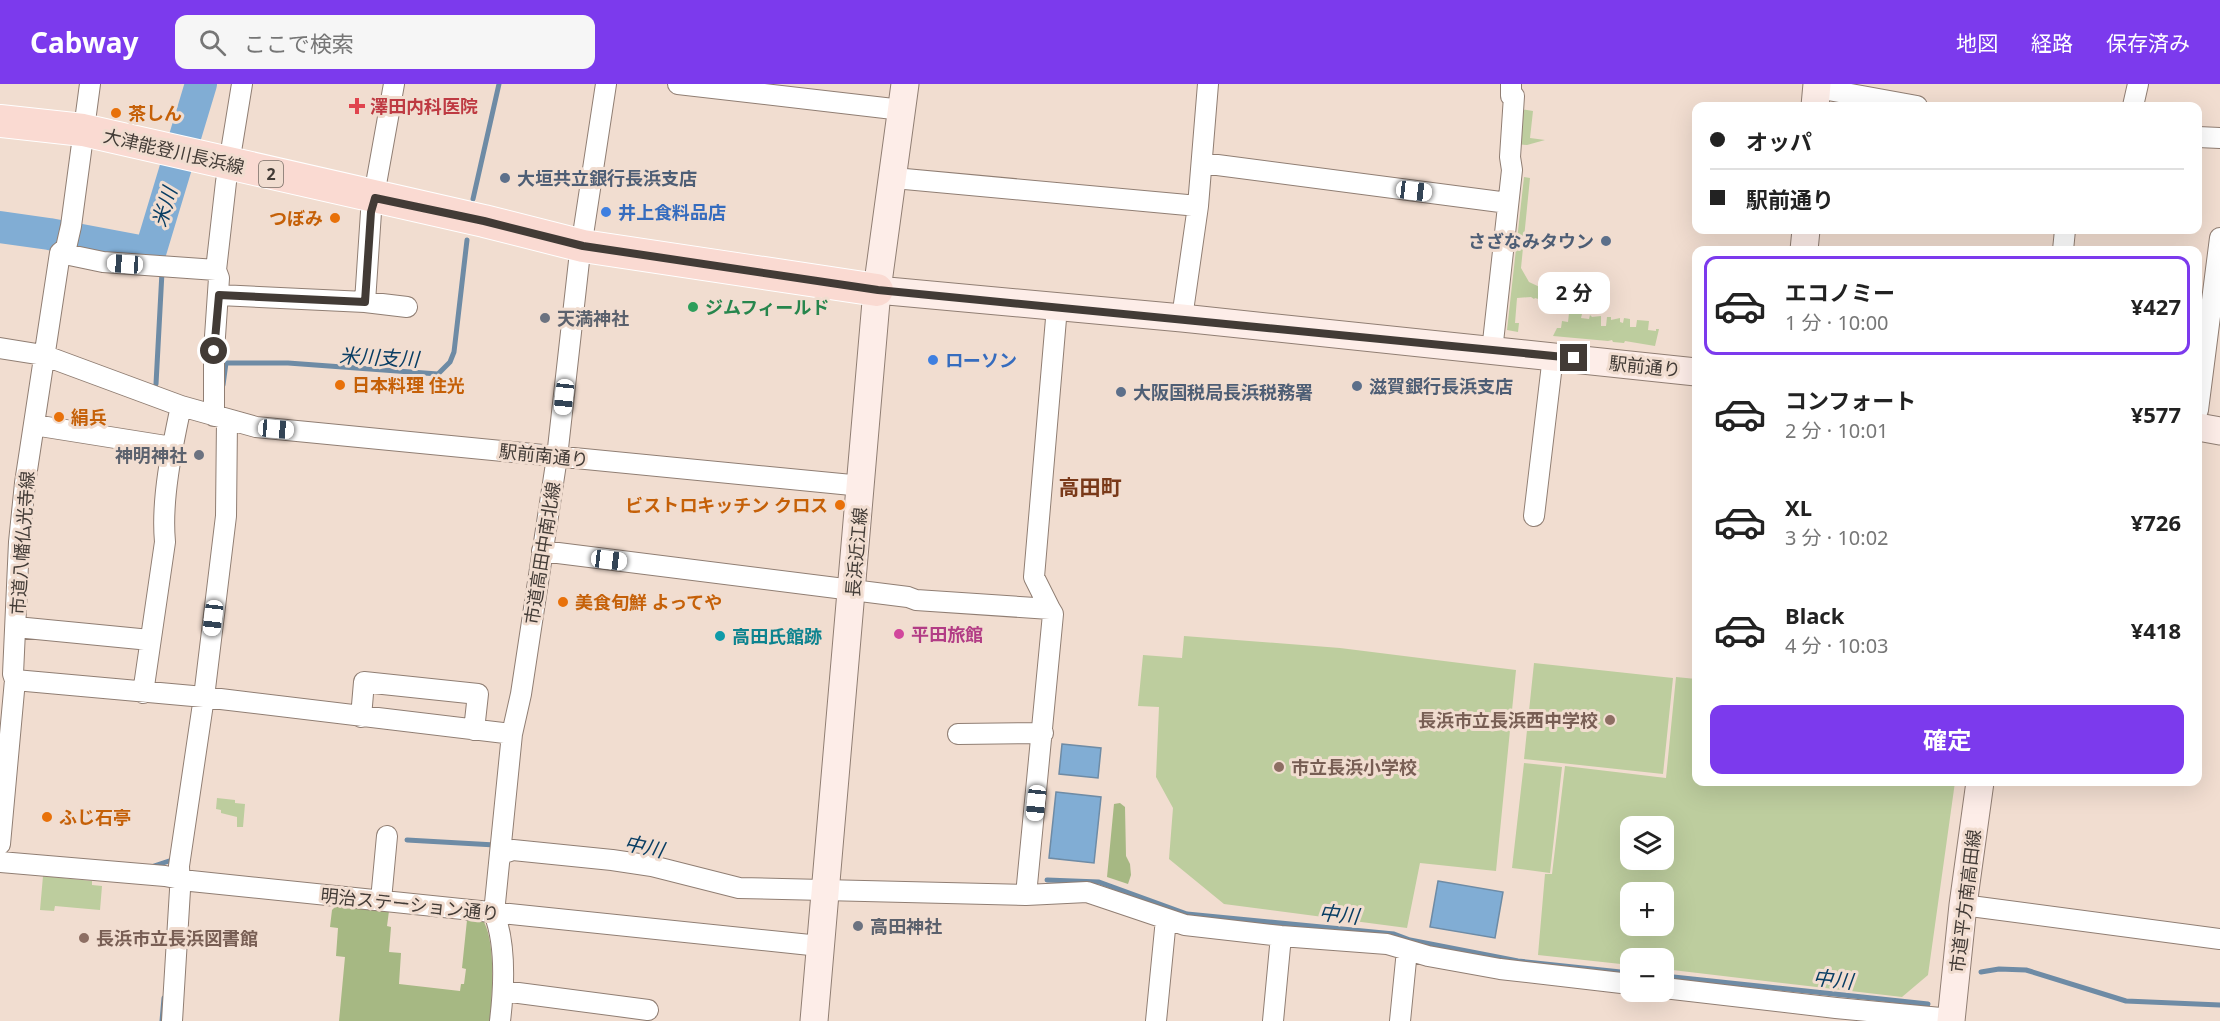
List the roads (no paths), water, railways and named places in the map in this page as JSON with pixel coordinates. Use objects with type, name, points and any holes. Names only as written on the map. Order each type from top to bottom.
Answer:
[{"type":"main road","name":"長浜近江線","points":[[814,1021],[878,290],[903,97]]},
{"type":"main road","name":"大津能登川長浜線","points":[[0,121],[83,130],[583,246],[878,290]]},
{"type":"main road","name":"駅前通り","points":[[878,290],[1182,318],[1692,372]]},
{"type":"main road","points":[[2202,429],[2220,431]]},
{"type":"main road","name":"市道平方南高田線","points":[[1951,1020],[1963,905],[1979,786]]},
{"type":"street","points":[[83,130],[90,84]]},
{"type":"street","points":[[172,1021],[179,866],[204,697],[226,516],[221,418],[214,351],[219,295],[219,278],[216,270],[229,164],[243,84]]},
{"type":"street","points":[[365,302],[371,212],[394,84]]},
{"type":"street","name":"市道高田中南北線","points":[[500,1021],[503,991],[499,926],[494,914],[512,735],[521,694],[557,457],[579,261],[606,84]]},
{"type":"street","points":[[678,84],[903,97]]},
{"type":"street","points":[[1182,318],[1198,206],[1208,84]]},
{"type":"street","points":[[1492,351],[1512,170],[1510,157],[1514,96],[1511,96],[1511,84]]},
{"type":"street","points":[[2134,102],[2138,84]]},
{"type":"street","points":[[1816,93],[1886,102]]},
{"type":"street","name":"市道八幡仏光寺線","points":[[0,843],[9,676],[16,627],[19,542],[43,355],[63,251],[71,226],[83,130]]},
{"type":"street","points":[[2202,137],[2220,138]]},
{"type":"street","points":[[1202,163],[1508,203]]},
{"type":"street","points":[[894,178],[1198,206]]},
{"type":"street","points":[[2202,379],[2220,238]]},
{"type":"street","points":[[63,251],[103,262],[216,270]]},
{"type":"street","points":[[219,295],[365,302],[407,307]]},
{"type":"street","points":[[1026,895],[1053,615],[1034,577],[1057,307]]},
{"type":"street","name":"駅前南通り","points":[[0,348],[43,355],[181,406],[256,427],[862,486]]},
{"type":"street","points":[[1534,516],[1553,356]]},
{"type":"street","points":[[143,693],[165,542],[164,528],[172,447],[181,406]]},
{"type":"street","points":[[34,425],[172,447]]},
{"type":"street","points":[[542,551],[908,597],[916,600],[1050,609]]},
{"type":"street","points":[[16,627],[150,640]]},
{"type":"street","points":[[9,676],[143,693],[204,697],[512,735]]},
{"type":"street","points":[[361,717],[364,682],[478,694],[474,730]]},
{"type":"street","points":[[958,734],[1043,733]]},
{"type":"street","points":[[381,900],[387,836]]},
{"type":"street","points":[[501,854],[513,850],[612,860],[652,866],[739,888],[1026,895],[1088,892],[1185,925],[1281,936],[1387,944],[1428,956],[1500,969],[1620,983]]},
{"type":"street","name":"明治ステーション通り","points":[[0,862],[165,876],[494,914],[820,946]]},
{"type":"street","points":[[1963,905],[2220,939]]},
{"type":"street","points":[[1156,1021],[1166,919]]},
{"type":"street","points":[[1273,1021],[1281,936]]},
{"type":"street","points":[[1400,1021],[1407,950]]},
{"type":"street","points":[[1674,990],[1835,1015],[1951,1020]]},
{"type":"street","points":[[503,991],[648,1010]]},
{"type":"water","points":[[1062,744],[1101,748],[1098,778],[1059,774]]},
{"type":"water","points":[[1056,792],[1101,797],[1094,863],[1049,858]]},
{"type":"water","points":[[1438,881],[1503,892],[1495,938],[1430,927]]},
{"type":"waterway","name":"米川","points":[[0,227],[150,253],[201,84]]},
{"type":"waterway","name":"米川支川","points":[[473,199],[499,84]]},
{"type":"waterway","name":"米川支川","points":[[223,385],[226,363],[288,363],[438,374],[450,362],[454,352],[467,240]]},
{"type":"waterway","points":[[156,384],[162,272]]},
{"type":"waterway","name":"中川","points":[[407,840],[495,845]]},
{"type":"waterway","points":[[154,866],[169,861]]},
{"type":"waterway","name":"中川","points":[[1047,880],[1099,882],[1187,914],[1394,934],[1410,940],[1518,961],[1620,972]]},
{"type":"waterway","name":"中川","points":[[1981,972],[1999,969],[2026,970],[2126,1001],[2220,1005]]},
{"type":"waterway","name":"中川","points":[[1674,977],[1928,1004]]},
{"type":"waterway","points":[[162,1021],[164,998]]},
{"type":"place","name":"澤田内科医院","points":[[357,106]]},
{"type":"place","name":"茶しん","points":[[116,113]]},
{"type":"place","name":"大垣共立銀行長浜支店","points":[[505,178]]},
{"type":"place","name":"井上食料品店","points":[[606,212]]},
{"type":"place","name":"つぼみ","points":[[335,218]]},
{"type":"place","name":"さざなみタウン","points":[[1606,241]]},
{"type":"place","name":"ジムフィールド","points":[[693,307]]},
{"type":"place","name":"天満神社","points":[[545,318]]},
{"type":"place","name":"ローソン","points":[[933,360]]},
{"type":"place","name":"日本料理 住光","points":[[340,385]]},
{"type":"place","name":"滋賀銀行長浜支店","points":[[1357,386]]},
{"type":"place","name":"大阪国税局長浜税務署","points":[[1121,392]]},
{"type":"place","name":"絹兵","points":[[59,417]]},
{"type":"place","name":"神明神社","points":[[199,455]]},
{"type":"place","name":"ビストロキッチン クロス","points":[[840,505]]},
{"type":"place","name":"美食旬鮮 よってや","points":[[563,602]]},
{"type":"place","name":"平田旅館","points":[[899,634]]},
{"type":"place","name":"高田氏館跡","points":[[720,636]]},
{"type":"place","name":"長浜市立長浜西中学校","points":[[1610,720]]},
{"type":"place","name":"市立長浜小学校","points":[[1279,767]]},
{"type":"place","name":"ふじ石亭","points":[[47,817]]},
{"type":"place","name":"高田神社","points":[[858,926]]},
{"type":"place","name":"長浜市立長浜図書館","points":[[84,938]]},
{"type":"district","name":"高田町","points":[[1090,487]]}]
